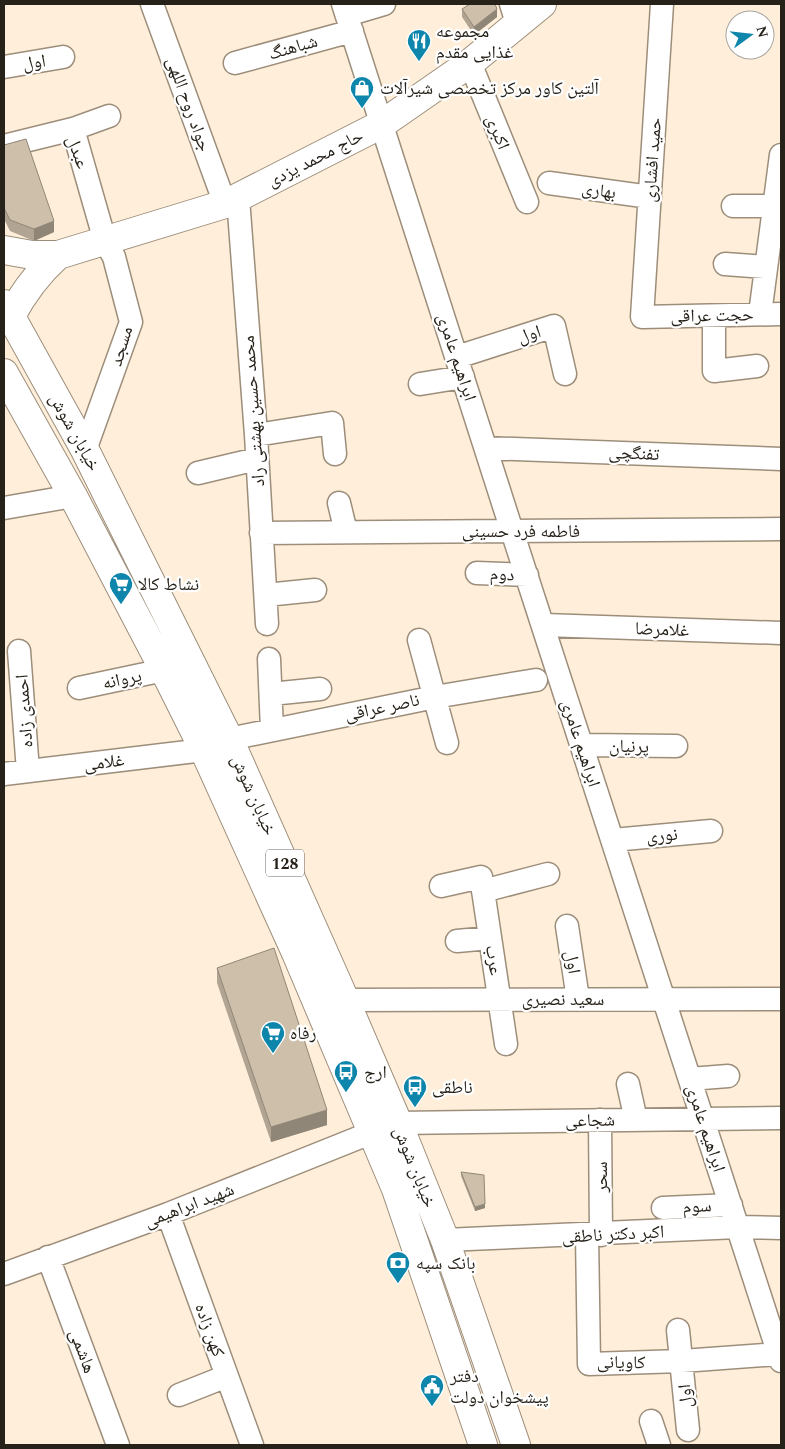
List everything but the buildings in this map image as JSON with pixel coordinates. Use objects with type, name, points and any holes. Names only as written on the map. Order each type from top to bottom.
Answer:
[{"type":"main road","name":"حاج محمد یزدی","points":[[4,250],[32,255],[58,255],[232,201],[382,124],[470,63],[504,36],[514,13],[542,4]]},
{"type":"main road","name":"حاج محمد یزدی","points":[[6,315],[42,270],[58,255]]},
{"type":"main road","name":"خیابان شوش","points":[[6,315],[85,450],[229,738],[398,1122],[445,1240],[516,1445]]},
{"type":"main road","name":"خیابان شوش","points":[[4,373],[73,496],[164,670],[204,750],[296,953],[396,1189],[483,1445]]},
{"type":"main road","points":[[373,1132],[398,1122]]},
{"type":"street","name":"جواد روح اللهی","points":[[152,4],[232,201]]},
{"type":"street","points":[[348,16],[384,4]]},
{"type":"street","name":"حمید افشاری","points":[[642,317],[662,4]]},
{"type":"street","name":"شباهنگ","points":[[235,63],[348,16]]},
{"type":"street","name":"ابراهیم عامری","points":[[348,16],[512,531],[738,1228],[775,1321],[780,1357]]},
{"type":"street","name":"اول","points":[[4,67],[63,57]]},
{"type":"street","name":"اکبری","points":[[470,63],[527,202]]},
{"type":"street","points":[[72,129],[108,116]]},
{"type":"street","name":"عبدل","points":[[4,146],[72,129],[105,241]]},
{"type":"street","points":[[771,314],[766,267],[781,155]]},
{"type":"street","name":"بهاری","points":[[549,183],[650,197]]},
{"type":"street","name":"محمد حسین بهشتی راد","points":[[232,201],[256,435],[267,624]]},
{"type":"street","points":[[733,206],[774,206]]},
{"type":"street","name":"مسجد","points":[[85,450],[131,322],[114,257],[105,241]]},
{"type":"street","points":[[725,264],[766,267]]},
{"type":"street","name":"حجت عراقی","points":[[642,317],[771,314]]},
{"type":"street","points":[[714,316],[714,371],[757,366]]},
{"type":"street","name":"اول","points":[[460,367],[554,326],[565,374]]},
{"type":"street","points":[[420,384],[460,367]]},
{"type":"street","points":[[256,435],[332,423],[335,454]]},
{"type":"street","name":"تفنگچی","points":[[486,448],[781,459]]},
{"type":"street","points":[[198,473],[257,459]]},
{"type":"street","points":[[4,508],[73,496]]},
{"type":"street","points":[[339,503],[346,532]]},
{"type":"street","name":"فاطمه فرد حسینی","points":[[261,533],[781,529]]},
{"type":"street","name":"دوم","points":[[477,573],[527,575]]},
{"type":"street","points":[[266,595],[315,590]]},
{"type":"street","name":"غلامرضا","points":[[544,625],[781,633]]},
{"type":"street","points":[[419,640],[447,743]]},
{"type":"street","name":"احمدی زاده","points":[[19,651],[28,771]]},
{"type":"street","points":[[269,659],[272,730]]},
{"type":"street","name":"پروانه","points":[[79,688],[164,670]]},
{"type":"street","name":"ناصر عراقی","points":[[229,738],[434,697],[536,680]]},
{"type":"street","points":[[271,694],[320,690]]},
{"type":"street","name":"پرنیان","points":[[582,745],[676,746]]},
{"type":"street","name":"غلامی","points":[[4,774],[204,750]]},
{"type":"street","name":"نوری","points":[[613,840],[712,831]]},
{"type":"street","points":[[441,886],[482,884],[548,874]]},
{"type":"street","name":"عرب","points":[[482,884],[506,1044]]},
{"type":"street","name":"اول","points":[[567,926],[578,999]]},
{"type":"street","points":[[457,940],[490,938]]},
{"type":"street","name":"سعید نصیری","points":[[345,1000],[781,999]]},
{"type":"street","points":[[690,1079],[728,1076]]},
{"type":"street","points":[[628,1084],[636,1120]]},
{"type":"street","name":"شجاعی","points":[[398,1122],[781,1118]]},
{"type":"street","name":"سحر","points":[[594,1235],[600,1120]]},
{"type":"street","name":"شهید ابراهیمی","points":[[4,1274],[168,1214],[373,1132]]},
{"type":"street","name":"سوم","points":[[663,1208],[731,1204]]},
{"type":"street","name":"کهن زاده","points":[[168,1214],[252,1445]]},
{"type":"street","name":"اکبر دکتر ناطقی","points":[[445,1240],[738,1228],[781,1228]]},
{"type":"street","name":"کاویانی","points":[[594,1235],[589,1364],[780,1357]]},
{"type":"street","name":"هاشمی","points":[[48,1257],[118,1445]]},
{"type":"street","points":[[678,1330],[682,1361]]},
{"type":"street","name":"اول","points":[[682,1361],[688,1430]]},
{"type":"street","points":[[179,1395],[227,1376]]},
{"type":"street","points":[[650,1421],[659,1445]]},
{"type":"place","name":"مجموعه غذایی مقدم","points":[[419,62]]},
{"type":"place","name":"آلتین کاور مرکز تخصصی شیرآلات","points":[[362,109]]},
{"type":"place","name":"نشاط کالا","points":[[121,605]]},
{"type":"place","name":"رفاه","points":[[273,1054]]},
{"type":"place","name":"ارج","points":[[346,1093]]},
{"type":"place","name":"ناطقی","points":[[415,1108]]},
{"type":"place","name":"بانک سپه","points":[[398,1284]]},
{"type":"place","name":"دفتر پیشخوان دولت","points":[[432,1407]]}]
